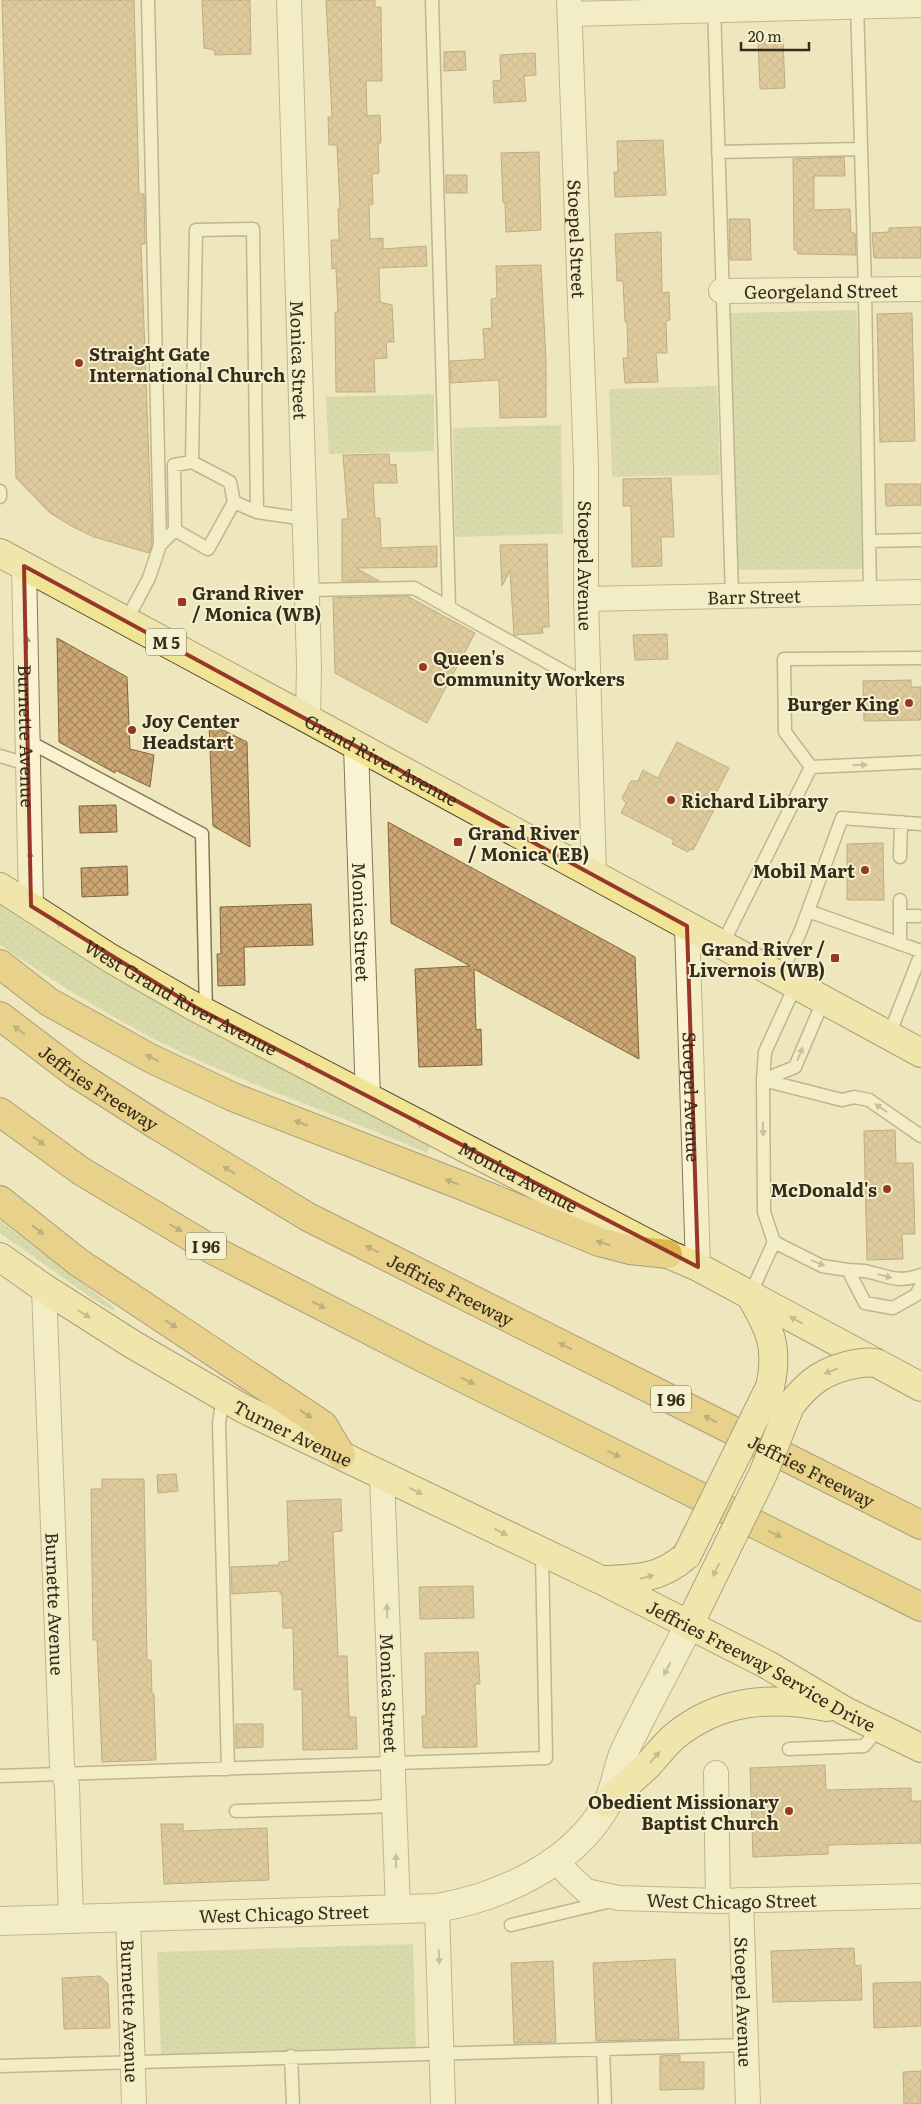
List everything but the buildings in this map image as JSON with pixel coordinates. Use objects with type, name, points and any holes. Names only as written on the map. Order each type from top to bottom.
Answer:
[{"type":"highway","points":[[0,964],[49,1002],[150,1058],[234,1097],[599,1242],[630,1250],[668,1254]]},
{"type":"highway","name":"Jeffries Freeway","points":[[0,1016],[74,1073],[308,1217],[921,1525]]},
{"type":"highway","name":"I 96","points":[[0,1112],[81,1171],[211,1249],[425,1359],[921,1607]]},
{"type":"highway","points":[[0,1200],[78,1262],[323,1426],[341,1455]]},
{"type":"main road","name":"Grand River Avenue","points":[[0,553],[921,1053]]},
{"type":"main road","name":"West Grand River Avenue","points":[[0,887],[110,958],[206,1013],[368,1098]]},
{"type":"main road","name":"Monica Avenue","points":[[368,1098],[668,1254]]},
{"type":"main road","points":[[668,1254],[698,1267],[921,1387]]},
{"type":"main road","name":"Turner Avenue","points":[[0,1257],[44,1288],[132,1344],[244,1409],[601,1580]]},
{"type":"main road","points":[[601,1580],[636,1579],[652,1576],[665,1572],[687,1555],[770,1387],[774,1370],[772,1338],[767,1324],[750,1295]]},
{"type":"main road","points":[[694,1615],[763,1474],[790,1406],[822,1374],[834,1369],[861,1363],[874,1362],[879,1364]]},
{"type":"main road","name":"Jeffries Freeway Service Drive","points":[[601,1580],[694,1615],[766,1664],[845,1711],[921,1748]]},
{"type":"main road","points":[[607,1803],[620,1788],[647,1766],[674,1736],[689,1725],[724,1708],[773,1701],[796,1701],[845,1711]]},
{"type":"street","name":"Monica Street","points":[[288,0],[307,590],[308,719]]},
{"type":"street","points":[[569,7],[857,3],[921,5]]},
{"type":"street","name":"Stoepel Street","points":[[569,7],[586,465]]},
{"type":"street","name":"Georgeland Street","points":[[721,291],[921,289]]},
{"type":"street","name":"Stoepel Avenue","points":[[586,465],[586,599],[594,876]]},
{"type":"street","name":"Burnette Avenue","points":[[24,566],[31,906]]},
{"type":"street","name":"Barr Street","points":[[586,599],[921,592]]},
{"type":"street","name":"Monica Street","points":[[356,746],[368,1098]]},
{"type":"street","name":"Stoepel Avenue","points":[[687,926],[698,1267]]},
{"type":"street","name":"Burnette Avenue","points":[[44,1288],[62,1766],[67,1785],[72,1919]]},
{"type":"street","name":"Monica Street","points":[[382,1475],[398,1910]]},
{"type":"street","name":"West Chicago Street","points":[[0,1921],[438,1908],[461,1904],[495,1894],[528,1878],[557,1860],[588,1829],[607,1803],[624,1753],[694,1615]]},
{"type":"street","name":"Stoepel Avenue","points":[[716,1773],[746,2045],[748,2104]]},
{"type":"street","name":"West Chicago Street","points":[[557,1860],[567,1873],[586,1890],[619,1898],[730,1901],[921,1896]]},
{"type":"street","points":[[438,1908],[443,2104]]},
{"type":"street","name":"Burnette Avenue","points":[[128,1917],[134,2104]]},
{"type":"lane","points":[[126,621],[149,578],[160,545],[148,0]]},
{"type":"lane","points":[[432,0],[449,607]]},
{"type":"lane","points":[[857,3],[865,290],[870,593]]},
{"type":"lane","points":[[714,5],[721,291],[732,596]]},
{"type":"lane","points":[[718,152],[861,148]]},
{"type":"lane","points":[[192,462],[196,230],[253,229],[257,512]]},
{"type":"lane","points":[[160,545],[175,530],[174,465],[192,462],[230,482],[234,502],[208,549],[175,530]]},
{"type":"lane","points":[[0,492],[0,497]]},
{"type":"lane","points":[[234,502],[257,512],[305,519]]},
{"type":"lane","points":[[869,541],[921,540]]},
{"type":"lane","points":[[307,590],[414,588],[588,684]]},
{"type":"lane","points":[[811,767],[784,732],[784,659],[921,658]]},
{"type":"lane","points":[[0,756],[28,752],[202,834],[206,1013]]},
{"type":"lane","points":[[811,767],[921,762]]},
{"type":"lane","points":[[722,945],[811,767]]},
{"type":"lane","points":[[750,1295],[774,1242],[764,1212],[763,1080],[765,1052],[808,911],[842,818],[921,824]]},
{"type":"lane","points":[[900,857],[901,822]]},
{"type":"lane","points":[[900,900],[900,944]]},
{"type":"lane","points":[[808,911],[921,953],[889,1036]]},
{"type":"lane","points":[[900,916],[918,916]]},
{"type":"lane","points":[[763,1080],[795,1067],[824,999]]},
{"type":"lane","points":[[763,1080],[842,1100],[854,1097],[869,1100],[921,1136]]},
{"type":"lane","points":[[774,1242],[822,1266],[868,1272],[888,1278],[908,1279],[921,1275]]},
{"type":"lane","points":[[848,1270],[865,1303],[892,1308],[916,1295],[921,1286]]},
{"type":"lane","points":[[223,1397],[219,1423],[228,1769]]},
{"type":"lane","points":[[0,1776],[546,1758],[542,1552]]},
{"type":"lane","points":[[789,1749],[864,1746],[880,1727]]},
{"type":"lane","points":[[236,1810],[371,1807],[394,1804]]},
{"type":"lane","points":[[586,1890],[574,1904],[564,1910],[511,1925],[619,1898]]},
{"type":"lane","points":[[0,2066],[291,2056],[746,2045]]},
{"type":"lane","points":[[603,2048],[604,2104]]},
{"type":"lane","points":[[291,2056],[293,2104]]},
{"type":"highlighted area","points":[[24,566],[687,926],[698,1267],[195,1007],[31,906]]},
{"type":"green space","points":[[857,310],[864,569],[738,570],[730,313]]},
{"type":"green space","points":[[717,386],[720,475],[612,477],[609,389]]},
{"type":"green space","points":[[434,394],[434,451],[329,454],[326,397]]},
{"type":"green space","points":[[561,425],[563,534],[455,537],[453,428]]},
{"type":"green space","points":[[0,902],[430,1144],[427,1153],[227,1073],[162,1043],[99,1008],[0,945]]},
{"type":"green space","points":[[0,1221],[115,1308],[114,1311],[93,1299],[0,1233]]},
{"type":"green space","points":[[413,1944],[416,2047],[161,2055],[157,1952]]},
{"type":"place","name":"Straight Gate International Church","points":[[79,363]]},
{"type":"place","name":"Grand River / Monica (WB)","points":[[182,602]]},
{"type":"place","name":"Queen's Community Workers","points":[[423,667]]},
{"type":"place","name":"Burger King","points":[[909,703]]},
{"type":"place","name":"Joy Center Headstart","points":[[132,730]]},
{"type":"place","name":"Richard Library","points":[[671,800]]},
{"type":"place","name":"Grand River / Monica (EB)","points":[[458,842]]},
{"type":"place","name":"Mobil Mart","points":[[865,870]]},
{"type":"place","name":"Grand River / Livernois (WB)","points":[[835,958]]},
{"type":"place","name":"McDonald's","points":[[887,1189]]},
{"type":"place","name":"Obedient Missionary Baptist Church","points":[[789,1811]]}]
